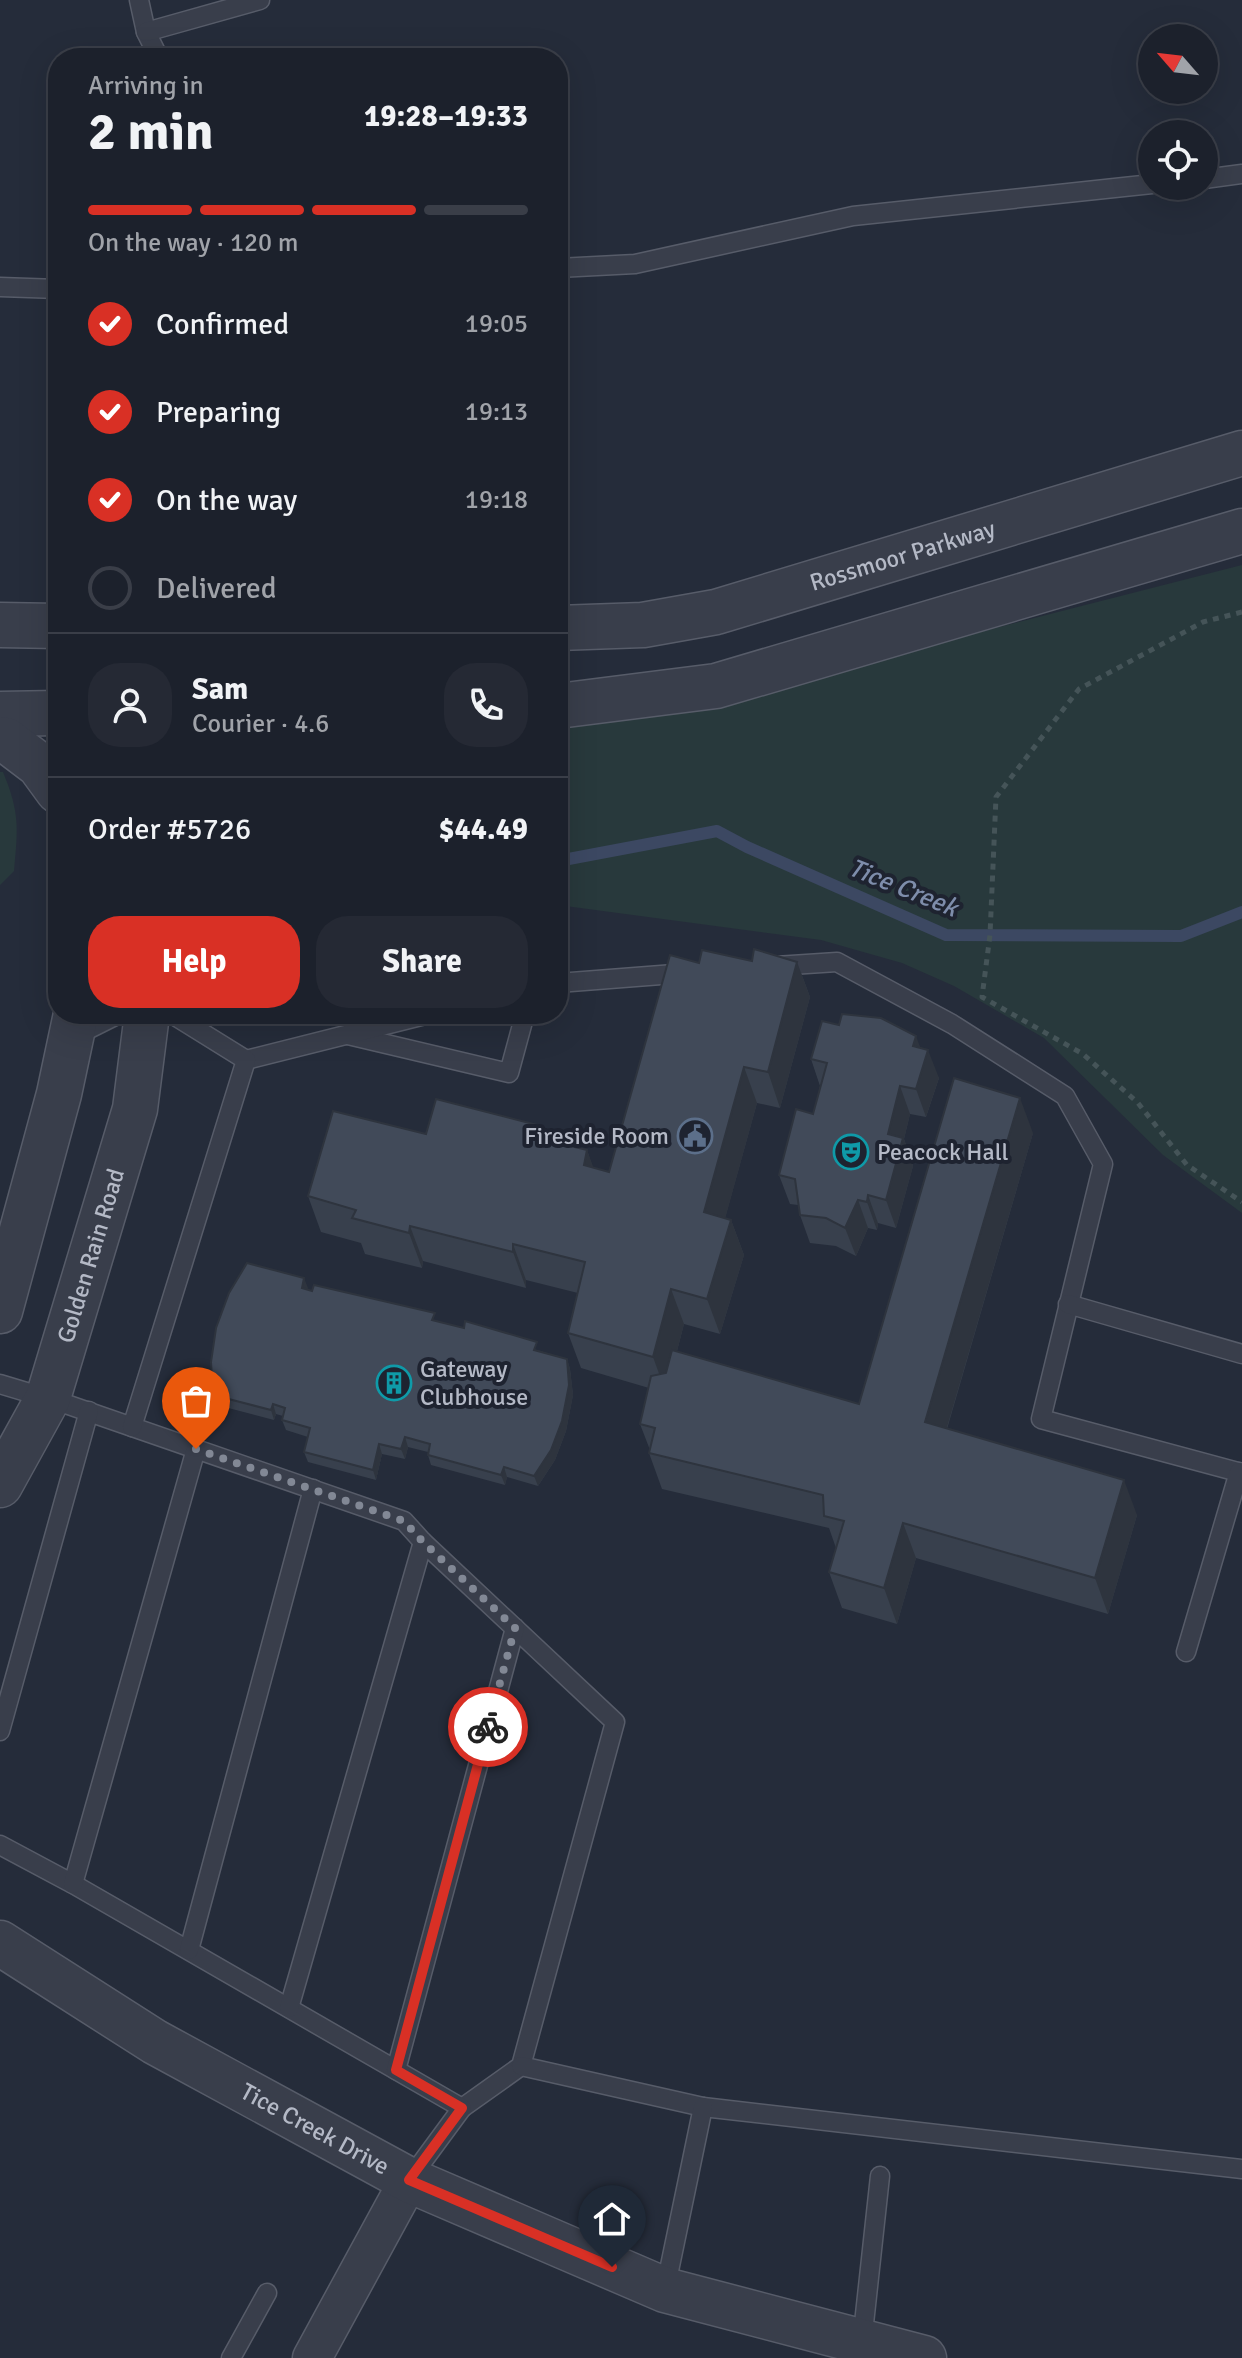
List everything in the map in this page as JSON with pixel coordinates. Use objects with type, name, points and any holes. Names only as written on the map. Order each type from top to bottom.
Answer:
[{"type":"street","name":"Rossmoor Parkway","points":[[568,628],[643,625],[716,612],[1242,453]]},
{"type":"street","points":[[568,705],[716,686],[1242,531]]},
{"type":"street","points":[[0,625],[48,626]]},
{"type":"street","points":[[0,714],[48,713]]},
{"type":"street","points":[[0,739],[6,740],[39,765],[48,777]]},
{"type":"street","name":"Golden Rain Road","points":[[0,1485],[48,1398],[135,1109],[146,1024]]},
{"type":"street","points":[[0,1311],[59,1094],[73,1026]]},
{"type":"street","name":"Tice Creek Drive","points":[[0,1943],[155,2042],[409,2180],[665,2290],[924,2358]]},
{"type":"street","points":[[312,2358],[409,2180]]},
{"type":"lane","points":[[139,0],[146,32],[154,48]]},
{"type":"lane","points":[[146,32],[260,0]]},
{"type":"lane","points":[[1218,177],[1242,174]]},
{"type":"lane","points":[[568,267],[635,264],[853,216],[1138,185]]},
{"type":"lane","points":[[0,287],[48,289]]},
{"type":"lane","points":[[759,968],[837,962],[952,1024],[1065,1096],[1103,1164],[1041,1419],[1241,1473],[1186,1652]]},
{"type":"lane","points":[[568,982],[713,971]]},
{"type":"lane","points":[[188,1024],[246,1060],[390,1024]]},
{"type":"lane","points":[[348,1035],[509,1073],[522,1024]]},
{"type":"lane","points":[[132,1427],[246,1060]]},
{"type":"lane","points":[[1068,1304],[1242,1354]]},
{"type":"lane","points":[[0,1384],[89,1411],[404,1521],[615,1722],[521,2066],[462,2108],[409,2180]]},
{"type":"lane","points":[[0,1731],[89,1411]]},
{"type":"lane","points":[[73,1884],[196,1449]]},
{"type":"lane","points":[[189,1950],[313,1489]]},
{"type":"lane","points":[[289,2008],[423,1542]]},
{"type":"lane","points":[[396,2070],[515,1628]]},
{"type":"lane","points":[[0,1845],[462,2108]]},
{"type":"lane","points":[[521,2066],[703,2107],[1242,2169]]},
{"type":"lane","points":[[665,2290],[703,2107]]},
{"type":"lane","points":[[862,2342],[880,2176]]},
{"type":"lane","points":[[231,2358],[267,2293]]},
{"type":"path","points":[[1242,612],[1203,622],[1079,689],[996,797],[990,935],[982,997],[1083,1054],[1138,1103],[1187,1165],[1242,1202]]},
{"type":"shaded area","points":[[1242,565],[1242,1213],[1163,1155],[1044,1038],[954,986],[902,963],[821,940],[568,906],[568,720],[671,711]]},
{"type":"shaded area","points":[[0,772],[3,772],[12,799],[17,832],[14,871],[0,885]]},
{"type":"building","points":[[754,949],[797,962],[768,1072],[744,1067],[704,1212],[731,1220],[707,1299],[671,1289],[653,1357],[568,1333],[585,1262],[513,1244],[513,1252],[410,1226],[409,1233],[352,1218],[356,1210],[308,1196],[333,1111],[426,1134],[436,1099],[537,1125],[534,1137],[587,1150],[584,1165],[609,1172],[670,955],[699,963],[702,950],[752,961]]},
{"type":"building","name":"Peacock Hall","points":[[842,1014],[881,1018],[916,1036],[913,1046],[928,1050],[916,1089],[900,1086],[888,1134],[903,1138],[886,1200],[868,1195],[867,1202],[858,1200],[845,1228],[826,1218],[800,1215],[795,1179],[779,1175],[796,1109],[813,1114],[827,1063],[811,1059],[822,1021],[839,1025]]},
{"type":"building","points":[[954,1078],[1020,1098],[925,1422],[1124,1480],[1095,1578],[903,1523],[884,1588],[829,1572],[844,1521],[824,1516],[823,1495],[649,1453],[655,1428],[640,1424],[651,1376],[666,1373],[672,1350],[859,1404]]},
{"type":"building","name":"Gateway Clubhouse","points":[[247,1263],[304,1278],[302,1288],[312,1291],[314,1285],[435,1313],[432,1320],[464,1328],[465,1321],[537,1342],[534,1350],[567,1359],[569,1385],[562,1421],[551,1450],[534,1476],[504,1467],[501,1475],[428,1455],[430,1444],[405,1437],[401,1449],[379,1444],[373,1470],[304,1452],[310,1428],[282,1420],[285,1408],[273,1404],[271,1410],[213,1395],[211,1362],[216,1328],[229,1293]]},
{"type":"waterway","name":"Tice Creek","points":[[568,859],[717,831],[946,935],[1181,936],[1242,912]]},
{"type":"way so far","points":[[196,1449],[404,1521],[515,1628],[488,1727]]},
{"type":"place","name":"Fireside Room","points":[[695,1136]]},
{"type":"place","name":"Peacock Hall","points":[[851,1152]]},
{"type":"place","name":"Gateway Clubhouse","points":[[394,1383]]},
{"type":"route","points":[[488,1727],[396,2070],[462,2108],[409,2180],[612,2267]]}]
